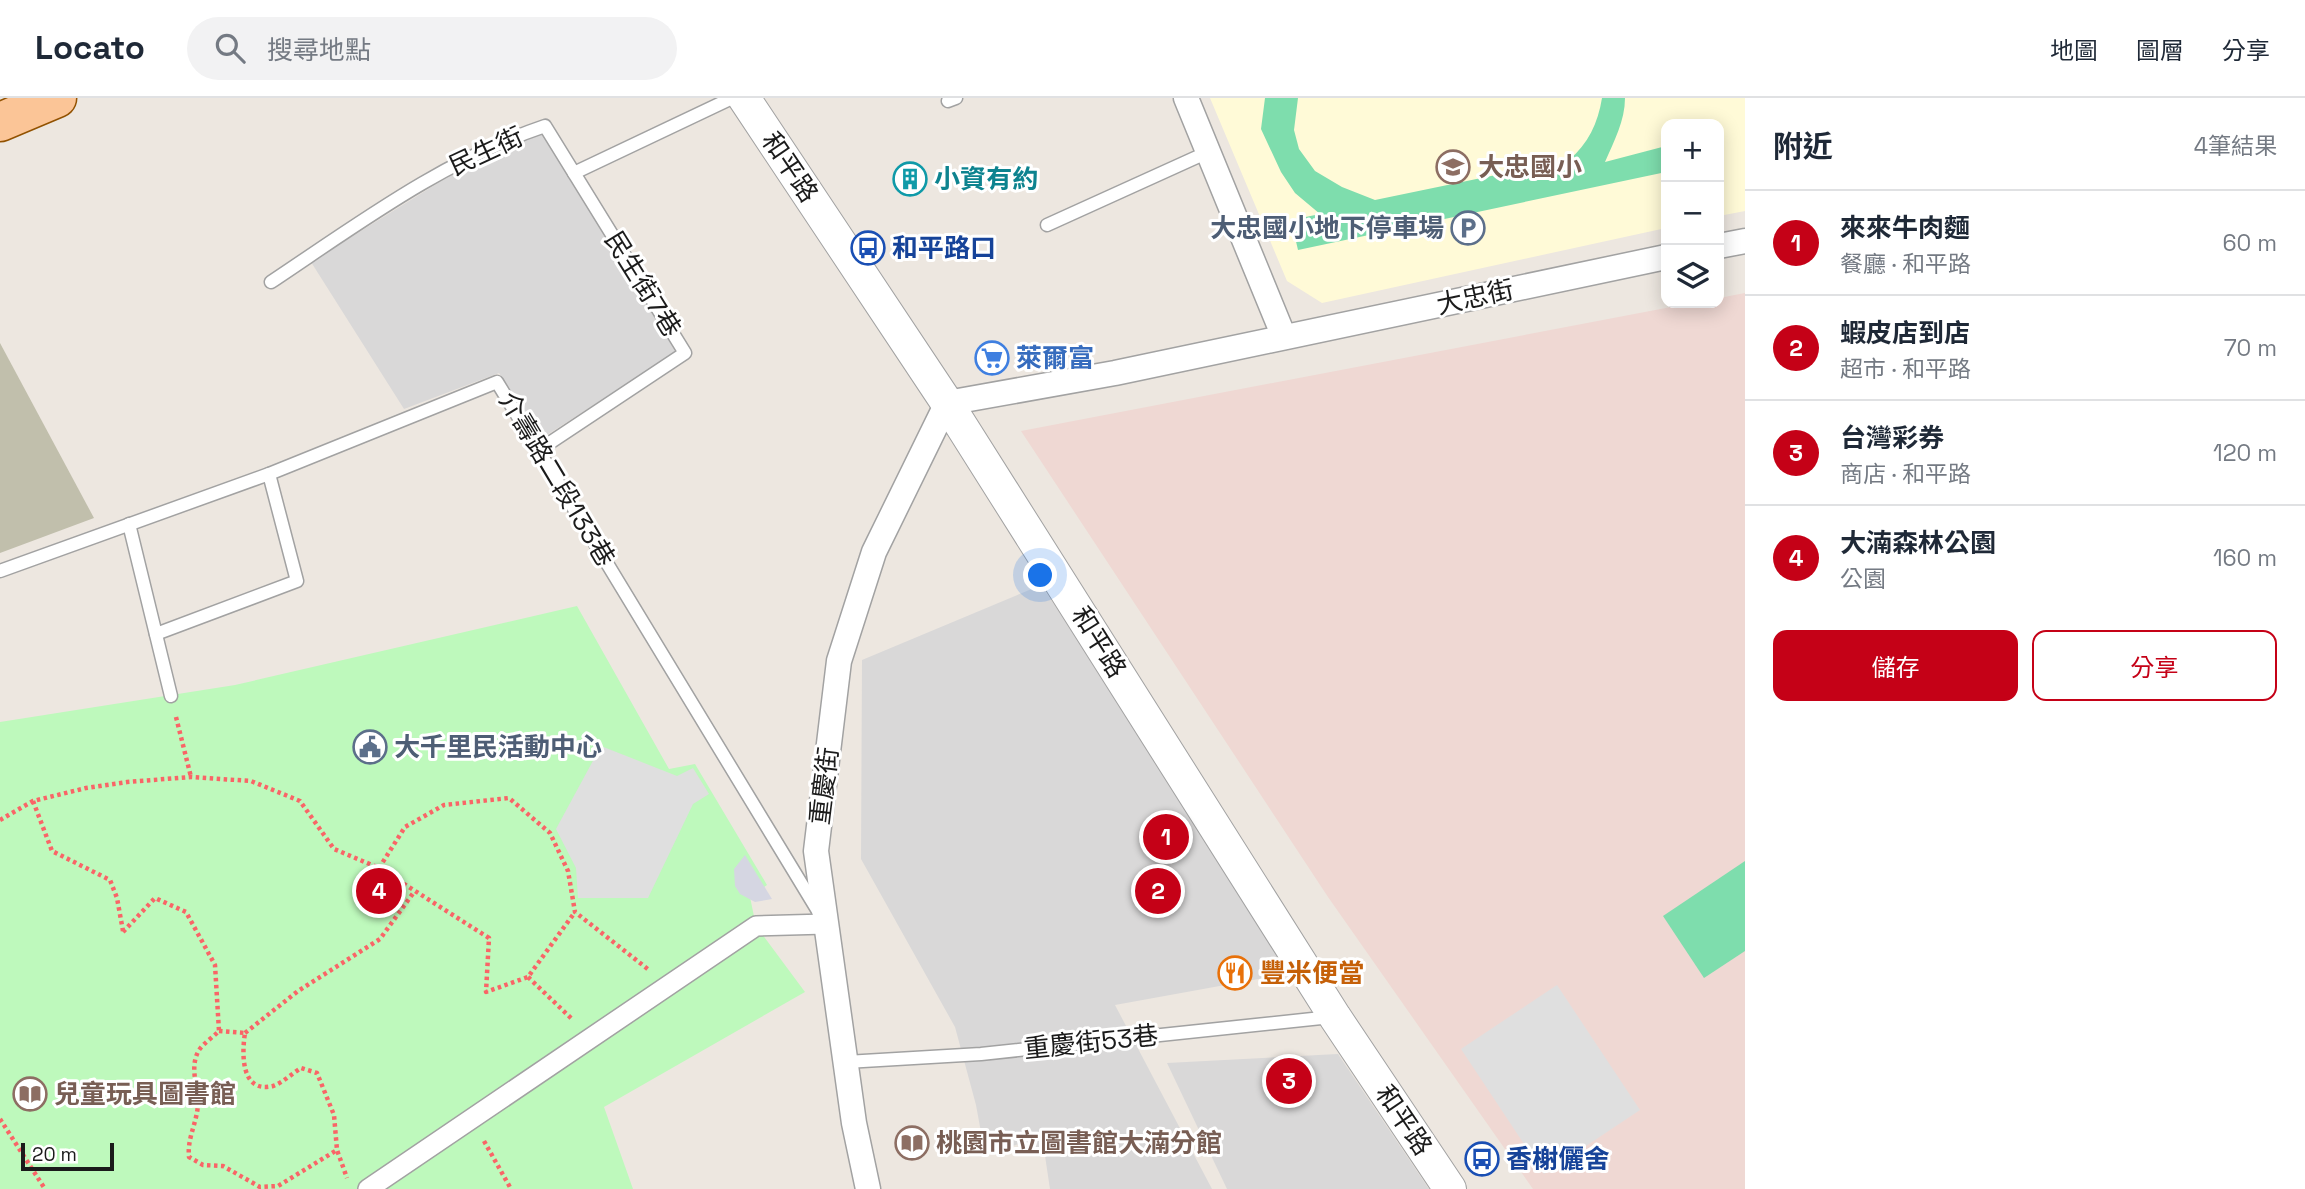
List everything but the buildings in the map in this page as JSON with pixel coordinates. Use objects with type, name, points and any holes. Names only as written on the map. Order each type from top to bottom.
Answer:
[{"type":"main road","points":[[0,122],[57,98]]},
{"type":"street","name":"和平路","points":[[744,98],[947,403],[1335,1017],[1450,1189]]},
{"type":"street","points":[[1186,98],[1284,337]]},
{"type":"street","points":[[1724,245],[1745,241]]},
{"type":"street","name":"大忠街","points":[[947,403],[1115,373],[1661,258]]},
{"type":"street","name":"重慶街","points":[[868,1189],[854,1123],[816,851],[839,661],[874,552],[947,403]]},
{"type":"street","points":[[368,1189],[756,926],[826,924]]},
{"type":"lane","points":[[574,173],[732,98]]},
{"type":"lane","name":"民生街","points":[[271,282],[418,184],[508,138],[545,126],[574,173]]},
{"type":"lane","points":[[1047,225],[1208,152]]},
{"type":"lane","name":"民生街7巷","points":[[539,450],[685,353],[574,173]]},
{"type":"lane","name":"介壽路二段133巷","points":[[0,571],[269,474],[498,382],[826,924]]},
{"type":"lane","points":[[156,634],[297,581],[269,474]]},
{"type":"lane","points":[[129,524],[171,696]]},
{"type":"lane","name":"重慶街53巷","points":[[846,1062],[981,1054],[1335,1017]]},
{"type":"path","points":[[171,696],[191,777]]},
{"type":"path","points":[[0,820],[33,801],[100,786],[191,777],[251,781],[300,801],[334,849],[379,868],[489,937],[486,992],[528,977],[575,912]]},
{"type":"path","points":[[379,868],[405,827],[444,805],[509,798],[550,834],[568,871],[575,912],[669,986]]},
{"type":"path","points":[[33,801],[52,851],[110,880],[117,898],[123,932],[155,898],[186,912],[215,965],[219,1031],[199,1051],[193,1073],[198,1102],[195,1125],[187,1142],[189,1157],[203,1165],[223,1166],[260,1187],[278,1186],[337,1150]]},
{"type":"path","points":[[219,1031],[245,1033],[298,991],[380,939],[414,892]]},
{"type":"path","points":[[528,977],[591,1038]]},
{"type":"path","points":[[245,1033],[242,1056],[245,1074],[258,1085],[272,1086],[301,1068],[317,1073],[334,1115],[337,1150],[351,1189]]},
{"type":"path","points":[[472,1118],[511,1189]]},
{"type":"path","points":[[0,1119],[45,1189]]},
{"type":"shaded area","name":"大忠國小","points":[[1210,98],[1745,98],[1745,211],[1724,215],[1724,119],[1661,119],[1661,229],[1322,303],[1287,281]]},
{"type":"shaded area","points":[[536,122],[678,351],[539,440],[499,373],[404,409],[311,262]]},
{"type":"shaded area","points":[[1745,293],[1745,1189],[1533,1189],[1328,897],[1021,431],[1666,308],[1724,308],[1724,297]]},
{"type":"shaded area","points":[[0,343],[94,518],[0,553]]},
{"type":"shaded area","points":[[1041,585],[1303,971],[1115,1005],[1212,1189],[1050,1189],[1044,1149],[1019,1144],[985,1154],[976,1105],[955,1027],[861,859],[862,660]]},
{"type":"shaded area","points":[[601,746],[677,776],[693,768],[709,794],[693,804],[648,898],[578,898],[576,868],[556,829]]},
{"type":"shaded area","points":[[745,855],[772,899],[755,902],[740,894],[735,886],[734,869]]},
{"type":"shaded area","points":[[1557,985],[1640,1110],[1544,1174],[1461,1049]]},
{"type":"shaded area","name":"香榭儷舍","points":[[1338,1054],[1429,1189],[1227,1189],[1167,1063]]},
{"type":"green space","points":[[1265,98],[1298,98],[1294,130],[1299,149],[1315,171],[1342,187],[1375,200],[1569,160],[1582,147],[1591,132],[1602,98],[1625,98],[1621,123],[1605,162],[1661,147],[1661,173],[1298,250],[1291,220],[1320,214],[1295,193],[1281,172],[1261,129]]},
{"type":"green space","points":[[577,606],[669,769],[695,764],[767,885],[750,897],[756,926],[805,992],[604,1107],[633,1189],[0,1189],[0,722],[235,685]]},
{"type":"green space","points":[[1745,861],[1745,951],[1704,978],[1663,916]]},
{"type":"place","name":"大忠國小","points":[[1453,167]]},
{"type":"place","name":"小資有約","points":[[910,179]]},
{"type":"place","name":"大忠國小地下停車場","points":[[1468,228]]},
{"type":"place","name":"和平路口","points":[[868,248]]},
{"type":"place","name":"萊爾富","points":[[992,358]]},
{"type":"place","name":"大千里民活動中心","points":[[370,747]]},
{"type":"place","name":"來來牛肉麵","points":[[1166,837]]},
{"type":"place","name":"大湳森林公園","points":[[379,891]]},
{"type":"place","name":"蝦皮店到店","points":[[1158,891]]},
{"type":"place","name":"豐米便當","points":[[1235,973]]},
{"type":"place","name":"台灣彩券","points":[[1289,1081]]},
{"type":"place","name":"兒童玩具圖書館","points":[[30,1094]]},
{"type":"place","name":"桃園市立圖書館大湳分館","points":[[912,1143]]},
{"type":"place","name":"香榭儷舍","points":[[1482,1159]]}]
